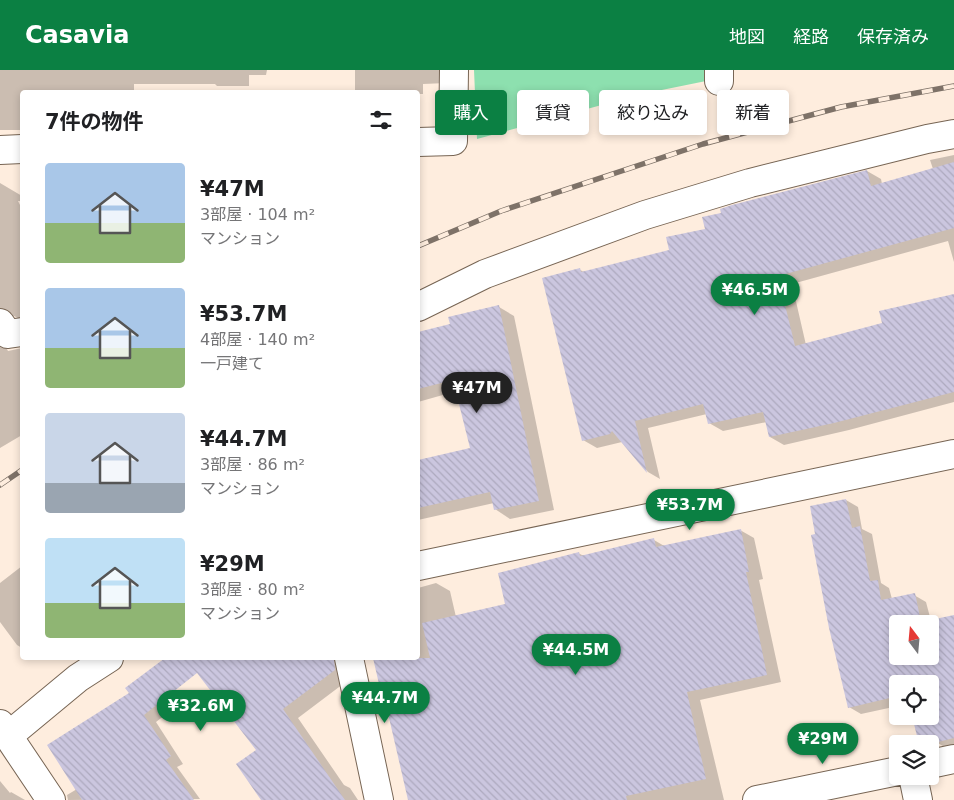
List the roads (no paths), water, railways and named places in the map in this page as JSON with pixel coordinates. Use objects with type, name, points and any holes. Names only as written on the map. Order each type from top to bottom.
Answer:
[{"type":"street","points":[[420,142],[453,142],[454,70]]},
{"type":"street","points":[[420,307],[486,274],[645,215],[750,183],[954,134]]},
{"type":"street","points":[[0,150],[20,149]]},
{"type":"street","points":[[0,323],[8,334],[20,332]]},
{"type":"street","points":[[420,566],[954,454]]},
{"type":"street","points":[[51,800],[4,730],[106,660]]},
{"type":"street","points":[[349,660],[379,800]]},
{"type":"street","points":[[939,762],[954,760]]},
{"type":"street","points":[[757,800],[788,797],[889,773]]},
{"type":"street","points":[[915,785],[918,800]]},
{"type":"railway","points":[[420,245],[501,211],[703,144],[841,107],[954,86]]},
{"type":"railway","points":[[0,485],[20,471]]}]
